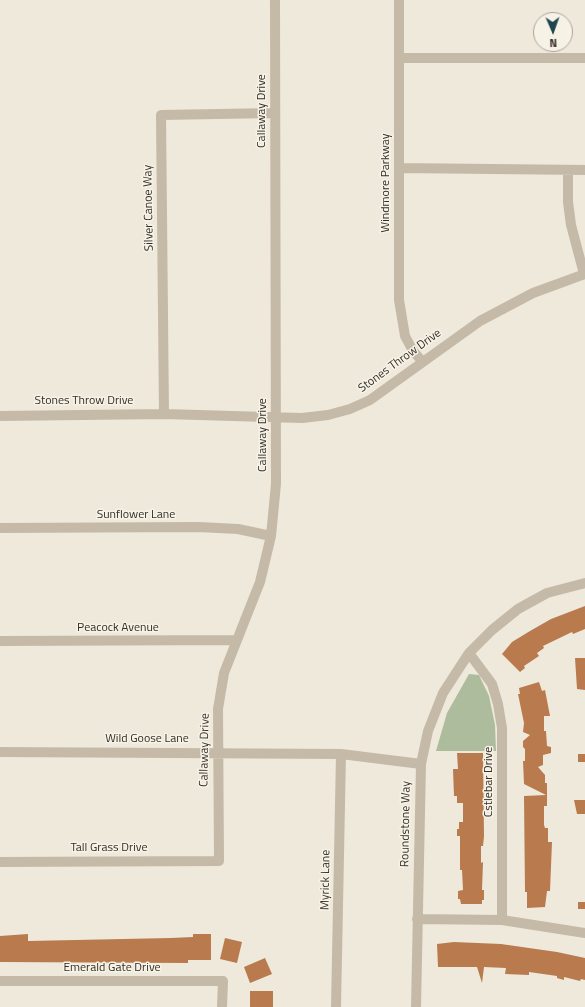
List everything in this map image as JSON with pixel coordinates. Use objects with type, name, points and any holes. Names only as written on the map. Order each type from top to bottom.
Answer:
[{"type":"street","name":"Callaway Drive","points":[[219,861],[217,752],[218,709],[224,673],[260,582],[271,536],[276,484],[275,0]]},
{"type":"street","name":"Windmore Parkway","points":[[399,0],[400,316],[405,336],[413,351],[422,361]]},
{"type":"street","points":[[399,58],[585,58]]},
{"type":"street","name":"Silver Canoe Way","points":[[164,414],[161,115],[275,113]]},
{"type":"street","points":[[399,168],[585,170]]},
{"type":"street","points":[[568,170],[568,202],[571,225],[584,274]]},
{"type":"street","name":"Stones Throw Drive","points":[[0,416],[164,414],[276,416],[302,418],[328,415],[350,409],[384,391],[422,361],[480,321],[533,292],[584,274]]},
{"type":"street","name":"Sunflower Lane","points":[[0,528],[198,527],[238,529],[271,536]]},
{"type":"street","name":"Roundstone Way","points":[[416,1007],[421,764],[428,731],[442,693],[469,653],[492,630],[518,609],[547,593],[585,583]]},
{"type":"street","name":"Peacock Avenue","points":[[0,641],[236,640]]},
{"type":"street","name":"Cstlebar Drive","points":[[469,653],[492,684],[498,704],[502,728],[502,920]]},
{"type":"street","name":"Wild Goose Lane","points":[[0,752],[217,752],[341,754],[421,764]]},
{"type":"street","name":"Myrick Lane","points":[[336,1007],[341,754]]},
{"type":"street","name":"Tall Grass Drive","points":[[0,862],[219,861]]},
{"type":"street","points":[[417,919],[502,920],[585,933]]},
{"type":"street","name":"Emerald Gate Drive","points":[[0,981],[223,981],[222,1007]]},
{"type":"green space","points":[[469,674],[479,675],[489,696],[495,725],[496,751],[436,751],[447,713]]},
{"type":"building","points":[[585,606],[585,629],[573,634],[572,632],[543,646],[544,648],[537,653],[539,656],[524,666],[525,668],[520,672],[502,654],[512,642],[530,631],[551,619]]},
{"type":"building","points":[[575,658],[585,658],[585,690],[577,689]]},
{"type":"building","points":[[539,682],[542,691],[545,690],[550,716],[544,716],[544,731],[546,731],[547,746],[551,747],[551,753],[543,755],[543,765],[538,767],[545,775],[545,783],[547,783],[547,806],[544,806],[544,825],[545,828],[548,828],[548,842],[552,842],[550,891],[547,891],[545,907],[527,908],[527,892],[525,892],[524,796],[546,795],[524,784],[523,761],[525,761],[525,749],[523,747],[523,741],[530,735],[523,732],[524,723],[518,694],[520,694],[519,688]]},
{"type":"building","points":[[457,753],[483,753],[484,836],[483,846],[481,846],[481,863],[483,862],[482,890],[484,890],[484,900],[482,900],[482,904],[461,904],[460,899],[458,899],[458,891],[463,890],[462,870],[460,870],[460,836],[457,836],[457,829],[459,829],[459,822],[463,822],[463,803],[457,803],[457,796],[454,796],[453,769],[458,769]]},
{"type":"building","points":[[578,754],[585,754],[585,762],[578,762]]},
{"type":"building","points":[[574,800],[585,800],[585,814],[577,814]]},
{"type":"building","points":[[578,902],[585,902],[585,909],[578,909]]},
{"type":"building","points":[[28,934],[28,941],[171,938],[193,937],[193,934],[211,934],[211,960],[188,960],[188,963],[0,962],[0,936]]},
{"type":"building","points":[[225,938],[242,942],[237,963],[220,959]]},
{"type":"building","points":[[454,942],[501,944],[557,952],[585,958],[585,980],[581,979],[580,981],[564,977],[564,980],[557,978],[557,976],[529,972],[529,975],[505,974],[506,968],[484,967],[482,983],[477,967],[438,967],[437,944]]},
{"type":"building","points":[[265,958],[272,974],[250,983],[244,967]]},
{"type":"building","points":[[250,991],[273,991],[273,1007],[250,1007]]}]
